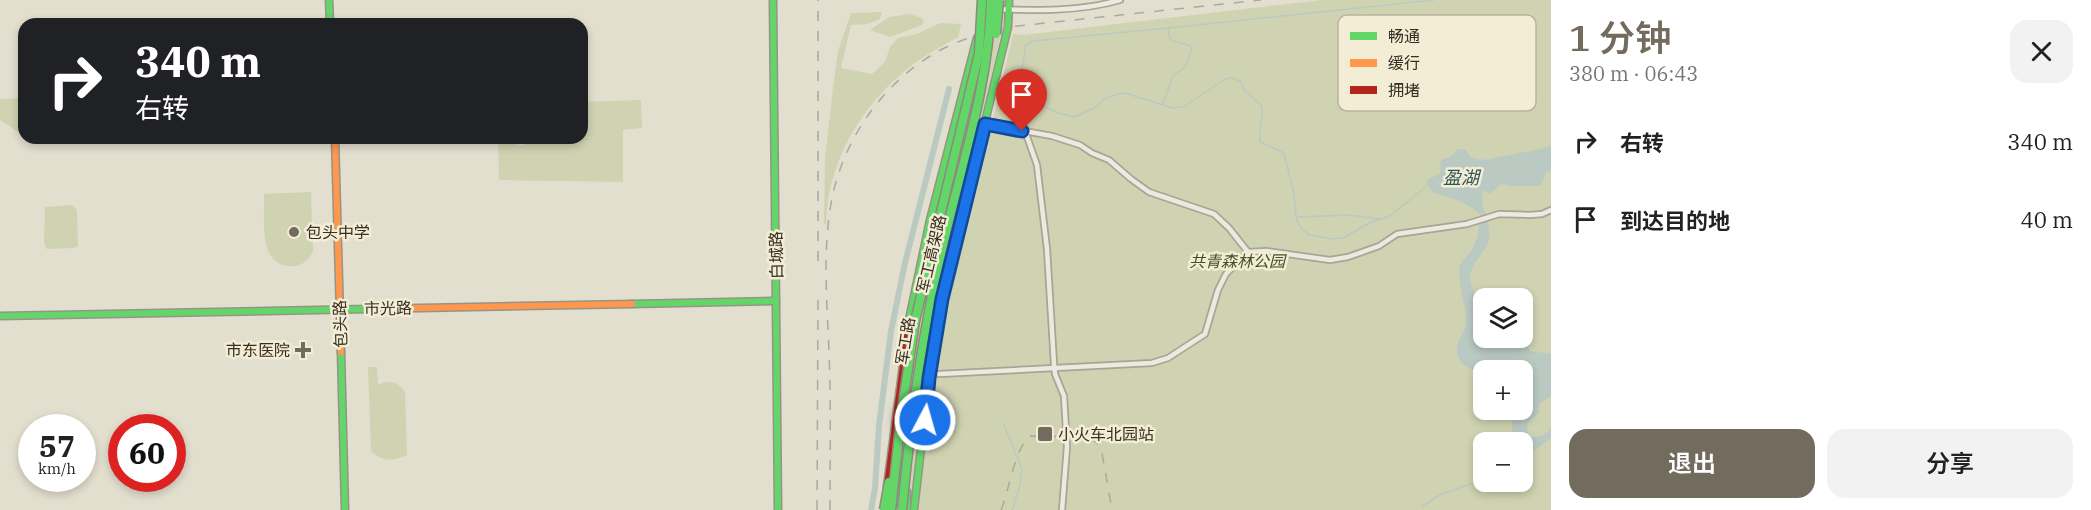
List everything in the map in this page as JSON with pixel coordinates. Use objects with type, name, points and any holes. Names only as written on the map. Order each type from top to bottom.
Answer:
[{"type":"main road","points":[[329,0],[330,18]]},
{"type":"main road","name":"白城路","points":[[773,0],[777,510]]},
{"type":"main road","name":"军工高架路","points":[[902,510],[914,394],[948,224],[988,61],[991,0]]},
{"type":"main road","points":[[988,61],[996,34],[999,0]]},
{"type":"main road","name":"军工路","points":[[914,510],[929,378],[942,299],[1008,27],[1010,0]]},
{"type":"main road","name":"军工高架路","points":[[891,510],[915,321],[979,54],[981,3]]},
{"type":"main road","name":"军工路","points":[[885,510],[910,310],[933,209],[972,62],[981,3]]},
{"type":"main road","name":"包头路","points":[[334,144],[345,510]]},
{"type":"main road","name":"市光路","points":[[0,316],[776,301]]},
{"type":"main road","points":[[885,510],[898,443]]},
{"type":"main road","points":[[905,468],[907,510]]},
{"type":"street","points":[[1096,5],[1101,0]]},
{"type":"street","points":[[981,3],[1010,10],[1096,5],[1120,0]]},
{"type":"street","points":[[985,124],[1052,136],[1080,145],[1109,160],[1149,192],[1214,214],[1248,252]]},
{"type":"street","points":[[1025,131],[1039,174],[1047,249],[1054,368],[1064,396],[1067,447],[1062,510]]},
{"type":"street","points":[[939,374],[1152,363],[1168,358],[1205,334],[1218,290],[1226,274],[1248,252],[1266,251],[1330,260],[1379,246],[1397,234],[1467,224],[1499,214],[1530,215],[1542,214],[1551,210]]},
{"type":"green space","name":"共青森林公园","points":[[1322,0],[1551,0],[1551,510],[919,510],[925,440],[943,327],[1013,34],[1023,35]]},
{"type":"green space","points":[[882,12],[880,19],[868,24],[851,25],[841,68],[872,74],[885,62],[890,47],[898,38],[917,34],[940,23],[961,24],[958,37],[922,58],[892,82],[856,126],[833,178],[826,224],[824,224],[825,158],[838,51],[851,13]]},
{"type":"green space","points":[[910,14],[922,18],[924,21],[922,25],[890,37],[870,30],[889,17]]},
{"type":"green space","points":[[1001,34],[939,297],[929,355],[912,354],[983,40]]},
{"type":"green space","points":[[18,98],[18,132],[0,120],[0,99]]},
{"type":"green space","points":[[641,100],[642,128],[623,130],[623,182],[499,180],[498,144],[523,146],[523,144],[588,144],[588,102]]},
{"type":"green space","points":[[311,192],[313,252],[306,261],[298,266],[279,264],[272,258],[265,238],[264,194]]},
{"type":"green space","points":[[72,205],[77,210],[78,246],[47,249],[44,243],[45,207]]},
{"type":"green space","points":[[910,359],[928,361],[910,510],[893,510]]},
{"type":"green space","points":[[368,367],[377,367],[378,385],[393,382],[405,392],[407,455],[392,460],[384,459],[371,451]]},
{"type":"water","name":"盈湖","points":[[1551,146],[1551,172],[1547,171],[1540,186],[1501,184],[1489,194],[1483,190],[1489,237],[1470,276],[1473,290],[1473,348],[1529,348],[1530,351],[1551,354],[1551,396],[1539,404],[1539,412],[1533,418],[1533,360],[1473,360],[1473,370],[1462,363],[1458,356],[1457,346],[1466,321],[1459,269],[1476,240],[1480,214],[1458,200],[1433,193],[1426,181],[1440,173],[1441,160],[1451,156],[1458,149],[1466,149],[1470,157],[1484,160]]},
{"type":"water","name":"盈湖","points":[[1511,420],[1531,420],[1527,424],[1528,432],[1513,432]]},
{"type":"water","name":"盈湖","points":[[1551,427],[1551,438],[1533,452],[1533,436],[1544,435]]},
{"type":"waterway","points":[[1169,28],[1434,0]]},
{"type":"waterway","points":[[1163,104],[1173,76],[1185,67],[1192,48],[1187,44],[1170,39],[1168,28],[1033,41],[1026,45],[1018,94],[1058,113],[1075,117],[1117,94],[1125,93],[1173,108],[1183,107],[1225,79],[1232,78],[1240,81],[1245,91],[1262,106],[1260,142],[1284,153],[1294,194],[1296,217],[1299,226],[1309,235],[1333,239],[1343,238],[1371,222],[1390,216],[1428,185]]},
{"type":"waterway","points":[[871,510],[891,331],[905,263],[949,89]]},
{"type":"waterway","points":[[1297,217],[1350,215],[1379,219]]},
{"type":"waterway","points":[[1004,425],[1022,469],[1020,485],[1012,510]]},
{"type":"waterway","points":[[1422,506],[1442,494],[1473,483]]},
{"type":"railway","points":[[818,0],[818,261]]},
{"type":"railway","points":[[830,510],[830,391],[826,280],[830,210],[842,163],[852,141],[880,100],[896,82],[935,53],[980,34],[999,29],[1261,0]]},
{"type":"railway","points":[[817,510],[818,297]]},
{"type":"railway","points":[[1001,510],[1021,449],[1031,436],[1086,437],[1096,442],[1102,453],[1112,510]]},
{"type":"traffic: fast","points":[[329,0],[330,18]]},
{"type":"traffic: fast","points":[[773,0],[778,510]]},
{"type":"traffic: fast","points":[[891,510],[915,321],[979,53],[982,0]]},
{"type":"traffic: fast","points":[[902,510],[927,320],[979,98],[985,66],[991,0]]},
{"type":"traffic: fast","points":[[996,34],[999,0]]},
{"type":"traffic: fast","points":[[914,510],[929,378],[942,299],[1008,27],[1009,0]]},
{"type":"traffic: fast","points":[[909,320],[930,220],[977,38]]},
{"type":"traffic: fast","points":[[632,304],[776,301]]},
{"type":"traffic: fast","points":[[0,316],[369,309]]},
{"type":"traffic: fast","points":[[341,352],[345,510]]},
{"type":"traffic: fast","points":[[884,510],[889,482]]},
{"type":"traffic: fast","points":[[907,492],[907,510]]},
{"type":"traffic: slow","points":[[335,144],[341,352]]},
{"type":"traffic: slow","points":[[369,309],[632,304]]},
{"type":"traffic: jam","points":[[887,486],[909,320]]},
{"type":"place","name":"包头中学","points":[[294,232]]},
{"type":"place","name":"市东医院","points":[[303,350]]},
{"type":"place","name":"小火车北园站","points":[[1045,434]]},
{"type":"route","points":[[925,420],[929,378],[942,299],[985,124],[1022,131]]}]
